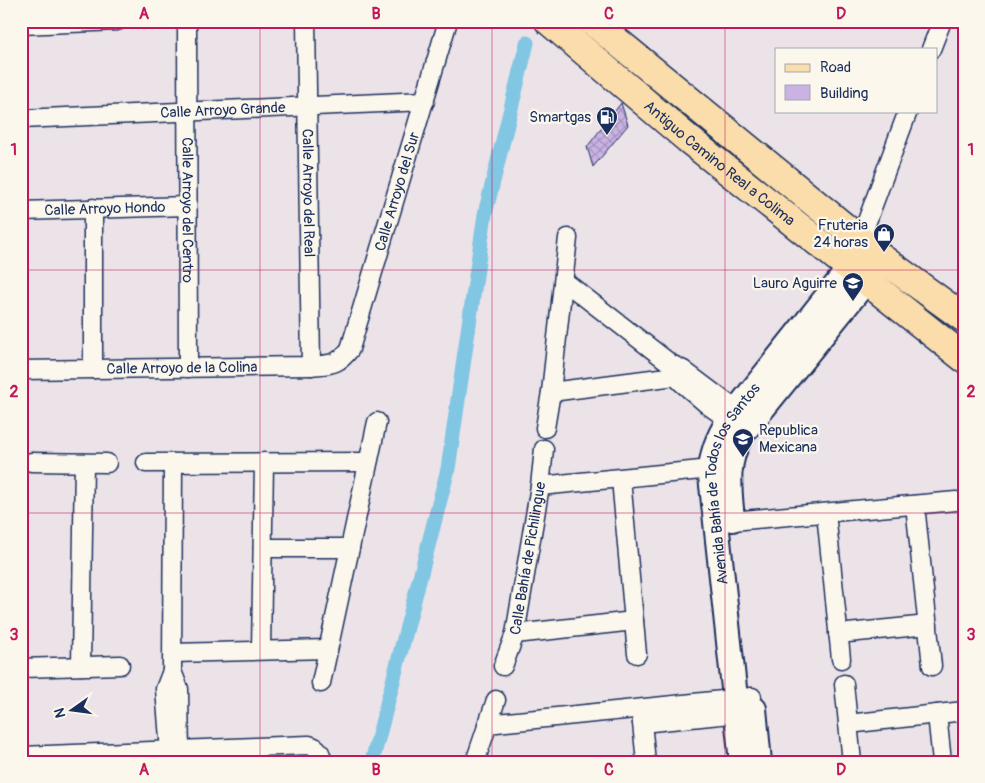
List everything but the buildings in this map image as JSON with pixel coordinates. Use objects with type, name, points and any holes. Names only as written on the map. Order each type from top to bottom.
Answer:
[{"type":"main road","name":"Antiguo Camino Real a Colima","points":[[549,21],[688,139],[865,259],[959,309]]},
{"type":"main road","name":"Antiguo Camino Real a Colima","points":[[592,21],[865,259],[964,358]]},
{"type":"street","points":[[21,25],[118,21]]},
{"type":"street","name":"Calle Arroyo del Centro","points":[[187,21],[188,368]]},
{"type":"street","name":"Calle Arroyo del Real","points":[[306,21],[311,366]]},
{"type":"street","name":"Calle Arroyo del Sur","points":[[341,360],[350,349],[448,21]]},
{"type":"street","points":[[931,48],[942,21]]},
{"type":"street","name":"Calle Arroyo Grande","points":[[21,119],[425,100]]},
{"type":"street","points":[[865,259],[908,112]]},
{"type":"street","name":"Calle Arroyo Hondo","points":[[21,210],[187,206]]},
{"type":"street","points":[[93,369],[94,208]]},
{"type":"street","points":[[545,428],[551,392],[568,238]]},
{"type":"street","name":"Avenida Bahía de Todos los Santos","points":[[759,762],[745,705],[711,472],[718,439],[732,415],[865,259]]},
{"type":"street","name":"Avenida Bahía de Todos los Santos","points":[[742,762],[745,705],[729,471],[733,449],[865,259]]},
{"type":"street","points":[[564,281],[732,415]]},
{"type":"street","name":"Calle Arroyo de la Colina","points":[[21,370],[311,366],[330,364],[341,360]]},
{"type":"street","points":[[551,392],[677,370]]},
{"type":"street","points":[[321,683],[377,422]]},
{"type":"street","name":"Calle Bahía de Pichilingue","points":[[503,666],[514,634],[540,486],[544,449]]},
{"type":"street","points":[[31,462],[107,463]]},
{"type":"street","points":[[146,462],[368,462]]},
{"type":"street","points":[[261,650],[264,462]]},
{"type":"street","points":[[81,666],[84,463]]},
{"type":"street","points":[[173,463],[172,662],[165,689],[175,756]]},
{"type":"street","points":[[540,486],[667,475],[671,472],[711,472]]},
{"type":"street","points":[[621,479],[637,654]]},
{"type":"street","points":[[732,526],[827,518],[956,501]]},
{"type":"street","points":[[915,505],[932,666]]},
{"type":"street","points":[[827,518],[841,660]]},
{"type":"street","points":[[263,548],[350,548]]},
{"type":"street","points":[[514,634],[634,622]]},
{"type":"street","points":[[838,634],[928,625]]},
{"type":"street","points":[[172,662],[261,650],[328,649]]},
{"type":"street","points":[[21,668],[120,665]]},
{"type":"street","points":[[844,684],[852,762]]},
{"type":"street","points":[[475,762],[496,700]]},
{"type":"street","points":[[488,724],[641,716],[745,705]]},
{"type":"street","points":[[938,720],[964,711]]},
{"type":"street","points":[[641,716],[646,762]]},
{"type":"street","points":[[848,724],[938,720],[964,723]]},
{"type":"street","points":[[938,720],[942,762]]},
{"type":"street","points":[[278,746],[288,752],[291,762]]},
{"type":"street","points":[[22,758],[175,756],[278,746],[314,746],[320,752],[322,762]]},
{"type":"waterway","points":[[372,762],[448,469],[485,214],[527,43]]},
{"type":"place","name":"Smartgas","points":[[607,136]]},
{"type":"place","name":"Fruteria 24 horas","points":[[884,253]]},
{"type":"place","name":"Lauro Aguirre","points":[[853,302]]},
{"type":"place","name":"Republica Mexicana","points":[[743,458]]}]
